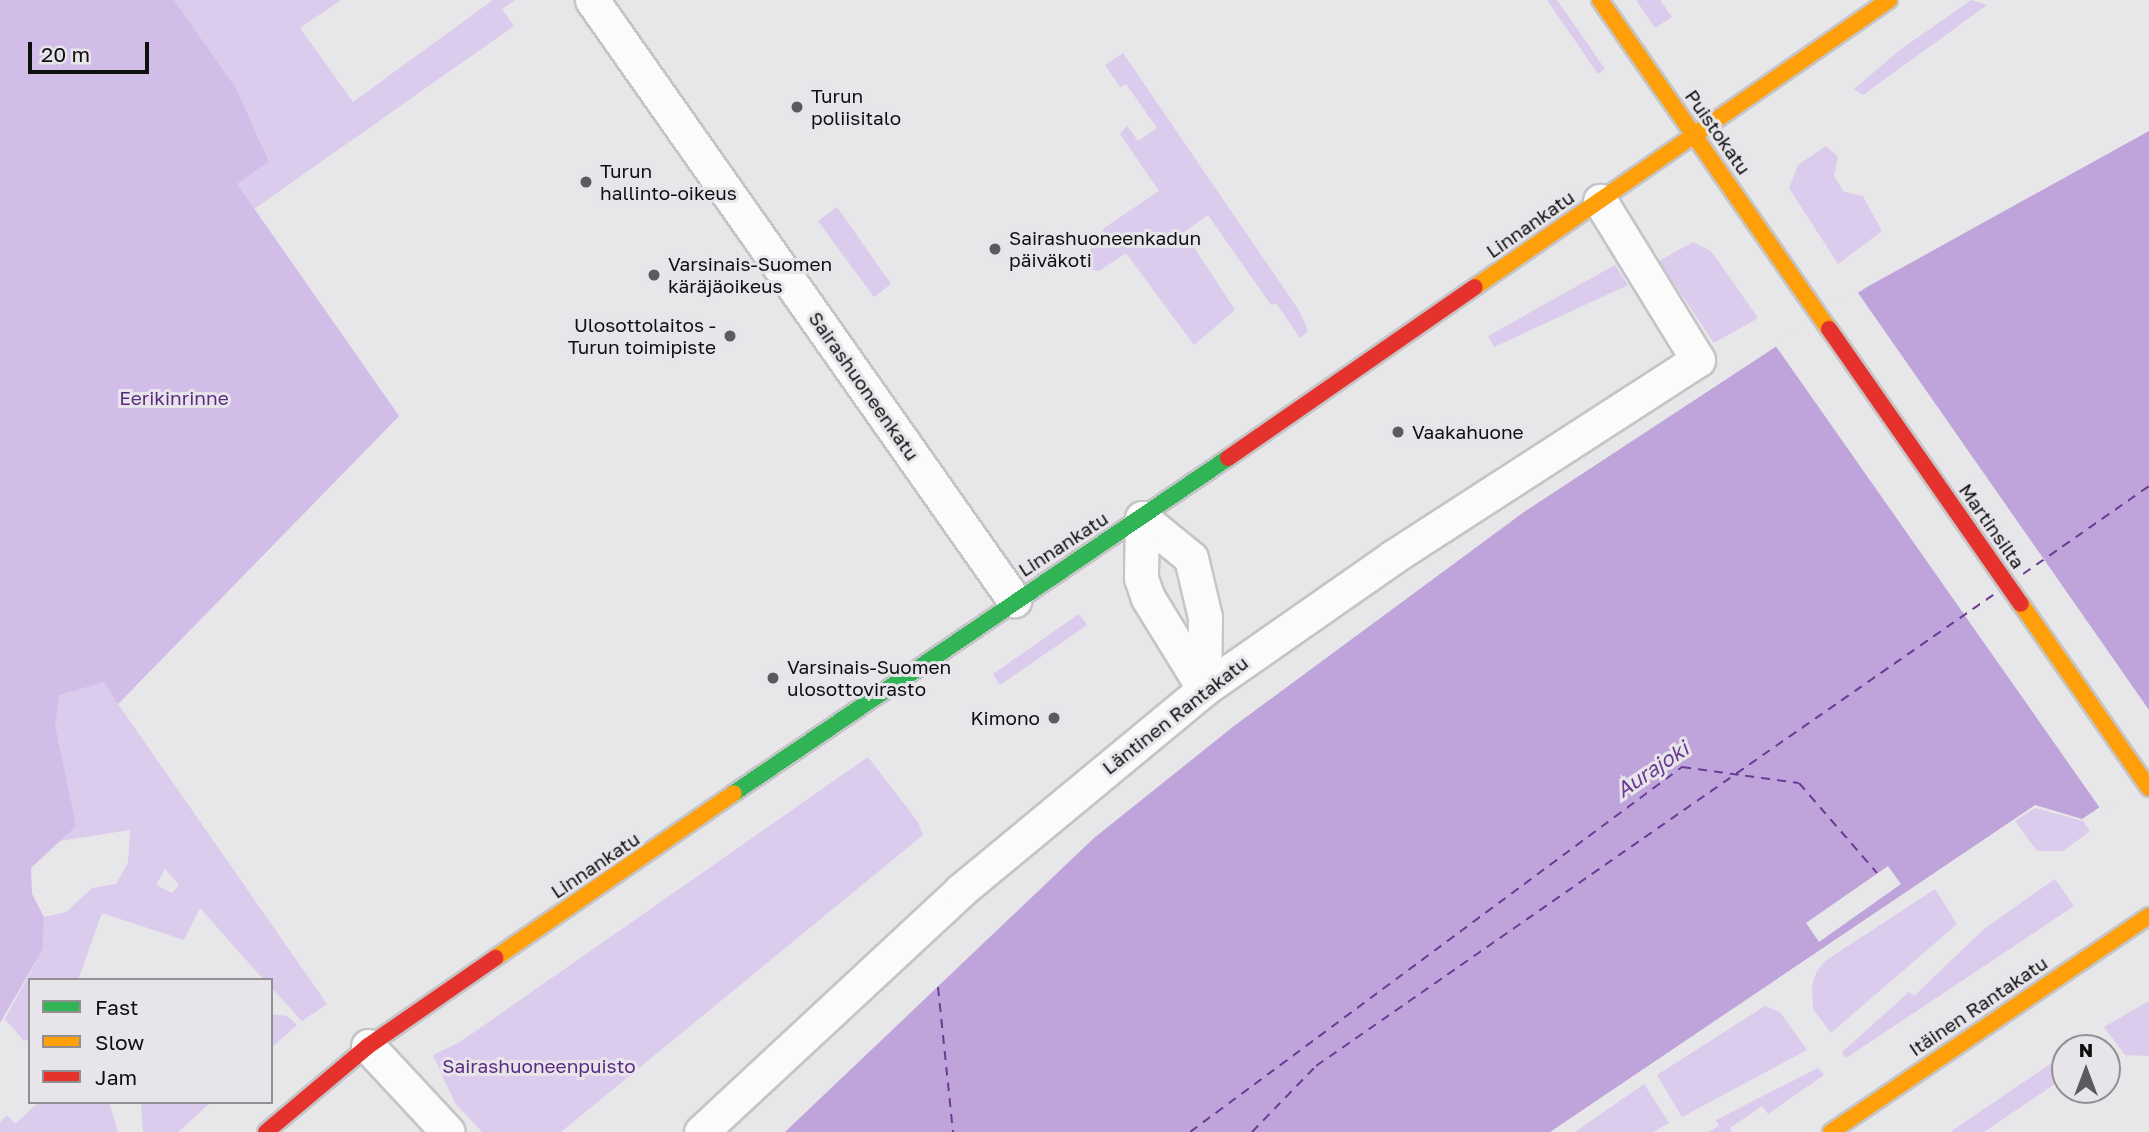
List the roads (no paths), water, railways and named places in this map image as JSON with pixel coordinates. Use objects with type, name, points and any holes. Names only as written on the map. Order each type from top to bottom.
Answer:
[{"type":"street","name":"Sairashuoneenkatu","points":[[592,0],[1014,600]]},
{"type":"street","name":"Puistokatu","points":[[1600,0],[1801,289]]},
{"type":"street","name":"Linnankatu","points":[[266,1132],[368,1046],[1014,600],[1142,518],[1889,0]]},
{"type":"street","name":"Läntinen Rantakatu","points":[[701,1132],[749,1082],[960,891],[1204,689],[1393,557],[1698,360],[1600,201]]},
{"type":"street","name":"Martinsilta","points":[[1801,289],[2149,788]]},
{"type":"street","points":[[1142,518],[1142,578],[1148,598],[1204,689]]},
{"type":"street","points":[[1142,518],[1191,558],[1205,617],[1204,689]]},
{"type":"street","name":"Itäinen Rantakatu","points":[[1831,1132],[2149,916]]},
{"type":"street","points":[[368,1046],[447,1132]]},
{"type":"water","name":"Aurajoki","points":[[2149,131],[2149,774],[2082,819],[2035,805],[1550,1132],[785,1132],[1094,838],[1234,726],[1524,512],[1867,287]]},
{"type":"place","name":"Turun poliisitalo","points":[[797,107]]},
{"type":"place","name":"Turun hallinto-oikeus","points":[[586,182]]},
{"type":"place","name":"Sairashuoneenkadun päiväkoti","points":[[995,249]]},
{"type":"place","name":"Varsinais-Suomen käräjäoikeus","points":[[654,275]]},
{"type":"place","name":"Ulosottolaitos - Turun toimipiste","points":[[730,336]]},
{"type":"place","name":"Vaakahuone","points":[[1398,432]]},
{"type":"place","name":"Varsinais-Suomen ulosottovirasto","points":[[773,678]]},
{"type":"place","name":"Kimono","points":[[1054,718]]},
{"type":"park label","name":"Eerikinrinne","points":[[174,398]]},
{"type":"park label","name":"Sairashuoneenpuisto","points":[[539,1066]]}]
